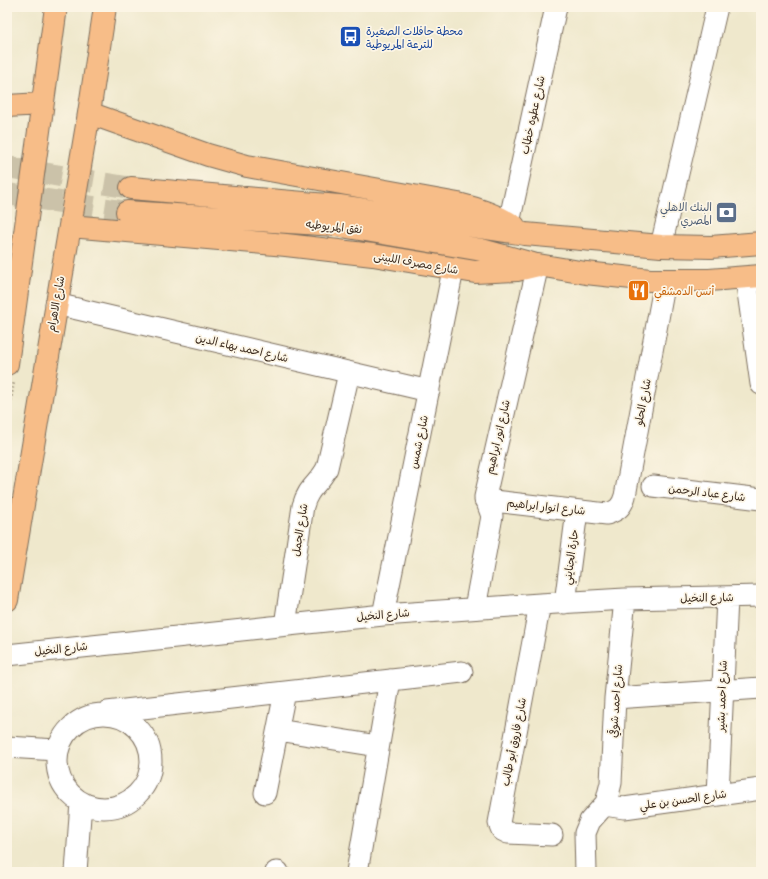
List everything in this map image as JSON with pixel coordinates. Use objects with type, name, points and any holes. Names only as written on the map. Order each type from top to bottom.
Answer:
[{"type":"main road","points":[[7,364],[14,255],[42,104],[56,7]]},
{"type":"main road","name":"شارع الاهرام","points":[[7,600],[89,113],[105,7]]},
{"type":"main road","points":[[7,106],[42,104]]},
{"type":"main road","points":[[89,113],[247,166],[476,208],[517,228],[660,246],[711,247],[761,243]]},
{"type":"main road","name":"نفق المريوطيه","points":[[131,188],[339,206],[517,228]]},
{"type":"main road","name":"نفق المريوطيه","points":[[128,212],[336,225],[482,250],[538,265]]},
{"type":"main road","name":"شارع مصرف اللبينى","points":[[70,226],[286,245],[373,255],[453,270],[475,272],[517,270],[538,265],[586,273],[665,281],[753,277]]},
{"type":"street","name":"شارع عطوه خطاب","points":[[517,228],[556,7]]},
{"type":"street","points":[[660,246],[717,7]]},
{"type":"street","name":"شارع انور ابراهيم","points":[[475,608],[492,516],[485,500],[485,493],[538,265]]},
{"type":"street","name":"شارع شمس","points":[[383,615],[453,270]]},
{"type":"street","points":[[753,277],[761,384]]},
{"type":"street","name":"شارع الحلو","points":[[607,514],[616,512],[622,505],[625,496],[665,281]]},
{"type":"street","name":"شارع احمد بهاء الدين","points":[[56,304],[429,391]]},
{"type":"street","name":"شارع الجمل","points":[[285,626],[305,497],[310,489],[324,476],[328,468],[349,373]]},
{"type":"street","name":"شارع عباد الرحمن","points":[[652,486],[761,499]]},
{"type":"street","name":"شارع انوار ابراهيم","points":[[485,500],[607,514]]},
{"type":"street","name":"حارة الجنايني","points":[[565,603],[577,511]]},
{"type":"street","name":"شارع النخيل","points":[[7,655],[383,615],[540,604],[761,596]]},
{"type":"street","name":"شارع احمد بشير","points":[[718,795],[727,598]]},
{"type":"street","name":"شارع احمد شوقي","points":[[606,803],[611,783],[615,698],[625,600]]},
{"type":"street","name":"شارع فاروق أبو طالب","points":[[540,604],[499,823],[502,830],[508,833],[552,835]]},
{"type":"street","points":[[107,712],[129,720],[138,727],[145,737],[150,749],[150,773],[138,794],[128,802],[116,807],[92,807],[81,802],[66,789],[60,780],[56,760],[57,750],[67,730],[84,717],[107,712],[462,672]]},
{"type":"street","points":[[357,872],[390,680]]},
{"type":"street","points":[[615,698],[761,688]]},
{"type":"street","points":[[265,793],[285,692]]},
{"type":"street","points":[[278,730],[378,746]]},
{"type":"street","points":[[7,747],[57,750]]},
{"type":"street","name":"شارع الحسن بن علي","points":[[606,803],[612,806],[624,808],[761,789]]},
{"type":"street","points":[[76,872],[81,802]]},
{"type":"street","points":[[586,872],[585,833],[590,821],[606,803]]},
{"type":"tunnel","points":[[7,167],[131,188]]},
{"type":"tunnel","points":[[7,194],[127,212]]},
{"type":"place","name":"محطة حافلات الصغيرة للترعة المريوطية","points":[[350,37]]},
{"type":"place","name":"البنك الاهلي المصري","points":[[727,213]]},
{"type":"place","name":"أنس الدمشقي","points":[[638,291]]}]
